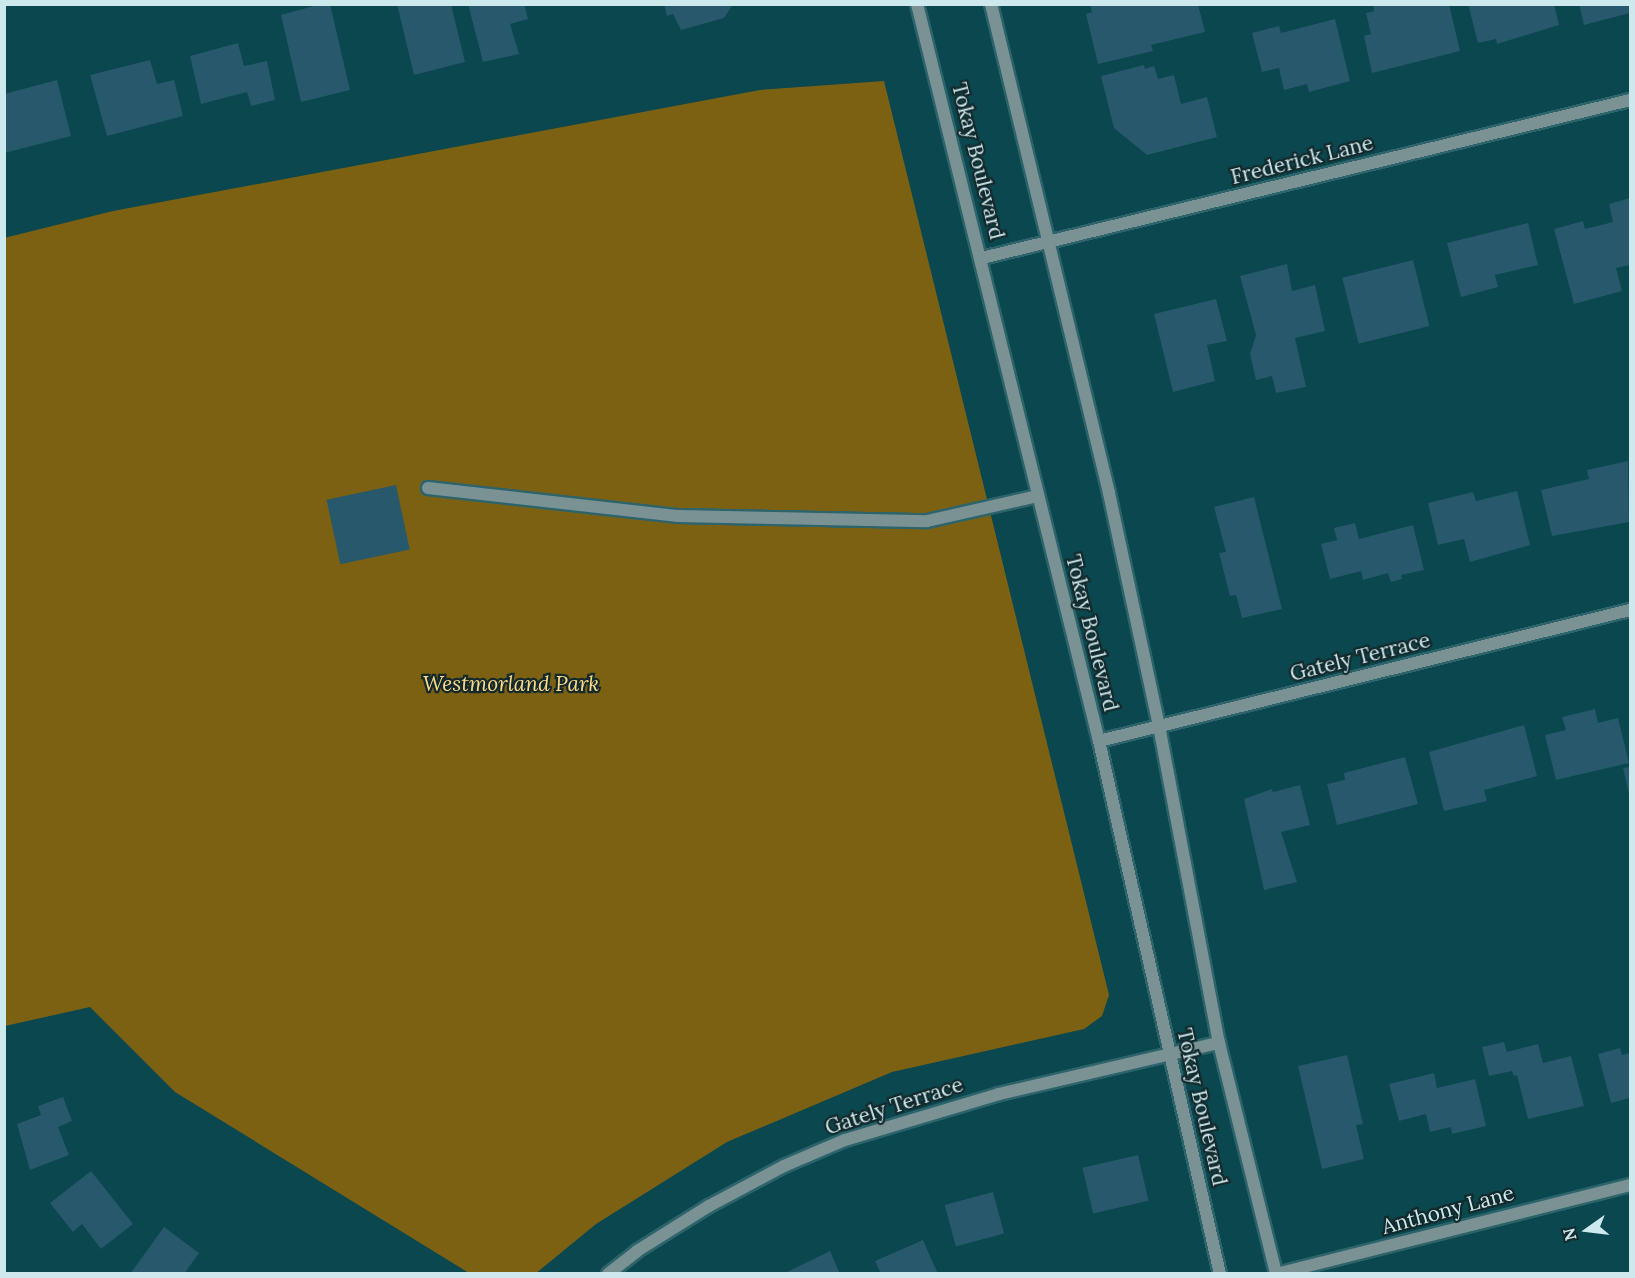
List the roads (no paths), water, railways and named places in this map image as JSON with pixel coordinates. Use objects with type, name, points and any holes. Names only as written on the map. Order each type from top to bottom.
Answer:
[{"type":"street","name":"Tokay Boulevard","points":[[917,4],[982,258],[1099,741],[1220,1274]]},
{"type":"street","name":"Tokay Boulevard","points":[[991,4],[1109,493],[1159,726],[1218,1043],[1276,1274]]},
{"type":"street","name":"Frederick Lane","points":[[982,258],[1630,100]]},
{"type":"street","points":[[428,488],[678,516],[927,521],[1038,496]]},
{"type":"street","name":"Gately Terrace","points":[[1099,741],[1630,610]]},
{"type":"street","name":"Gately Terrace","points":[[608,1274],[637,1251],[709,1206],[784,1166],[845,1140],[999,1094],[1218,1043]]},
{"type":"street","name":"Anthony Lane","points":[[1276,1274],[1630,1185]]},
{"type":"park label","name":"Westmorland Park","points":[[511,684]]}]
